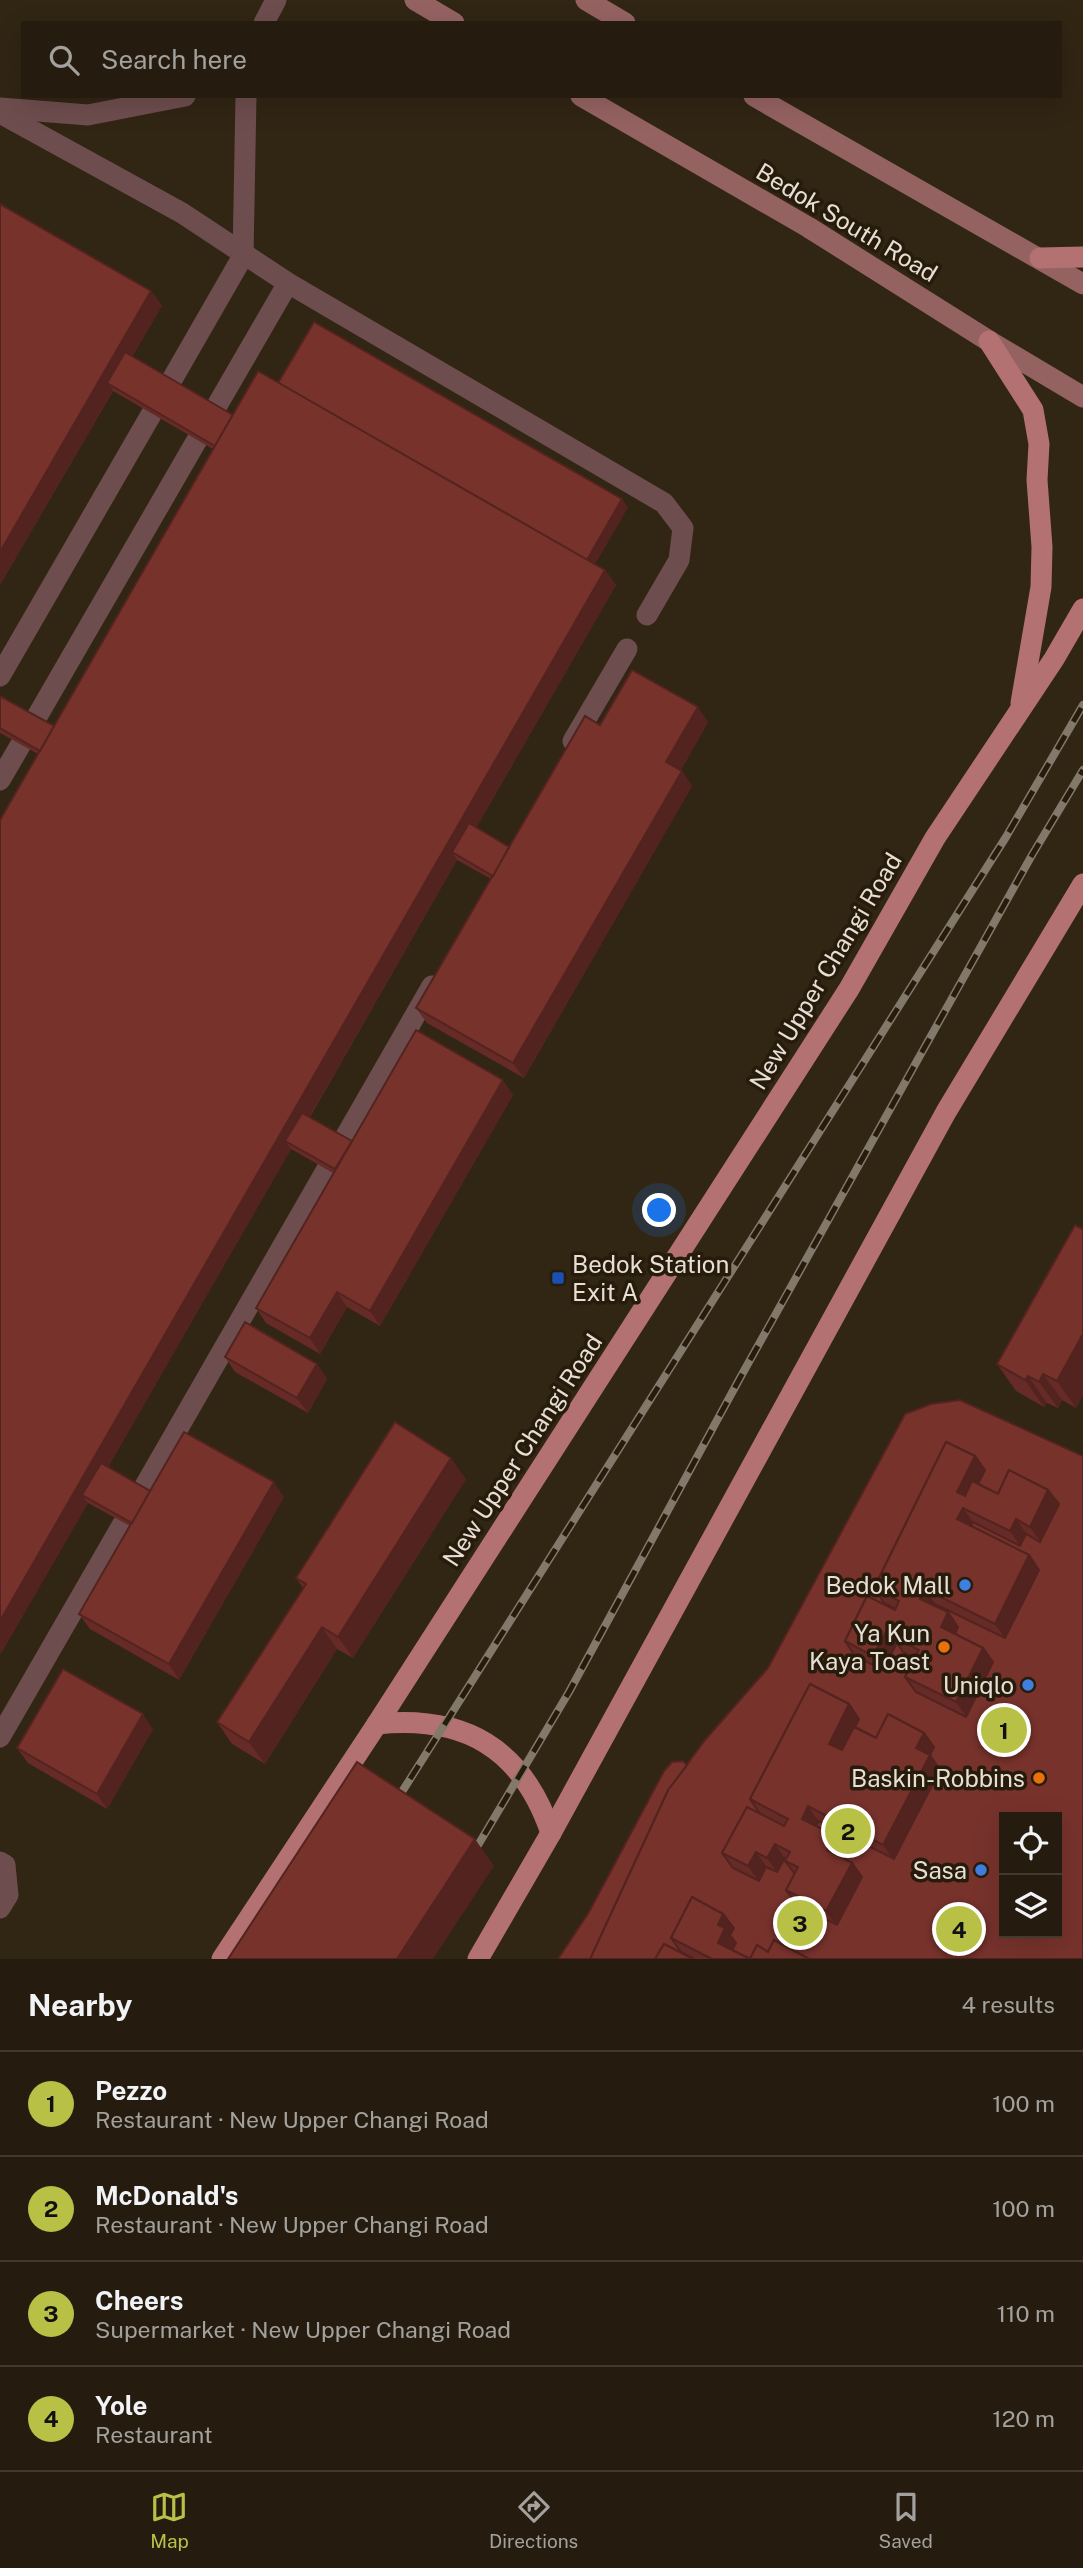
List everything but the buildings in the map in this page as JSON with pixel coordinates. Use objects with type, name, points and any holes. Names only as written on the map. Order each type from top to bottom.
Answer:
[{"type":"main road","points":[[415,0],[451,21]]},
{"type":"main road","points":[[586,0],[622,21]]},
{"type":"main road","name":"Bedok South Road","points":[[584,98],[808,227],[1083,397]]},
{"type":"main road","points":[[758,98],[1083,284]]},
{"type":"main road","points":[[1040,258],[1083,257]]},
{"type":"main road","points":[[989,341],[1033,410],[1039,444],[1037,480],[1042,547],[1041,587],[1020,712]]},
{"type":"main road","name":"New Upper Changi Road","points":[[222,1959],[377,1724],[849,989],[936,838],[1020,712],[1083,609]]},
{"type":"main road","points":[[478,1959],[551,1833],[946,1112],[1083,884]]},
{"type":"main road","points":[[377,1724],[405,1721],[433,1723],[461,1731],[486,1743],[509,1760],[527,1782],[542,1806],[551,1833]]},
{"type":"lane","points":[[265,21],[276,0]]},
{"type":"lane","points":[[0,108],[88,115],[175,98]]},
{"type":"lane","points":[[170,383],[243,256],[246,98]]},
{"type":"lane","points":[[0,113],[182,213],[288,284],[664,503],[683,528],[679,560],[647,615]]},
{"type":"lane","points":[[215,409],[288,284]]},
{"type":"lane","points":[[0,676],[152,413]]},
{"type":"lane","points":[[35,720],[197,440]]},
{"type":"lane","points":[[565,756],[627,649]]},
{"type":"lane","points":[[0,780],[21,744]]},
{"type":"lane","points":[[343,1141],[445,964]]},
{"type":"lane","points":[[142,1491],[327,1169]]},
{"type":"lane","points":[[0,1737],[124,1522]]},
{"type":"lane","points":[[0,1861],[5,1866],[8,1895],[0,1908]]},
{"type":"railway","points":[[393,1806],[1006,837],[1083,705]]},
{"type":"railway","points":[[468,1862],[569,1692],[740,1378],[1032,855],[1083,770]]},
{"type":"place","name":"Bedok Station Exit A","points":[[558,1278]]},
{"type":"place","name":"Bedok Mall","points":[[965,1585]]},
{"type":"place","name":"Ya Kun Kaya Toast","points":[[944,1647]]},
{"type":"place","name":"Uniqlo","points":[[1028,1685]]},
{"type":"place","name":"Pezzo","points":[[1004,1730]]},
{"type":"place","name":"Baskin-Robbins","points":[[1039,1778]]},
{"type":"place","name":"McDonald's","points":[[848,1831]]},
{"type":"place","name":"Sasa","points":[[981,1870]]},
{"type":"place","name":"Cheers","points":[[800,1923]]},
{"type":"place","name":"Yole","points":[[959,1929]]}]
